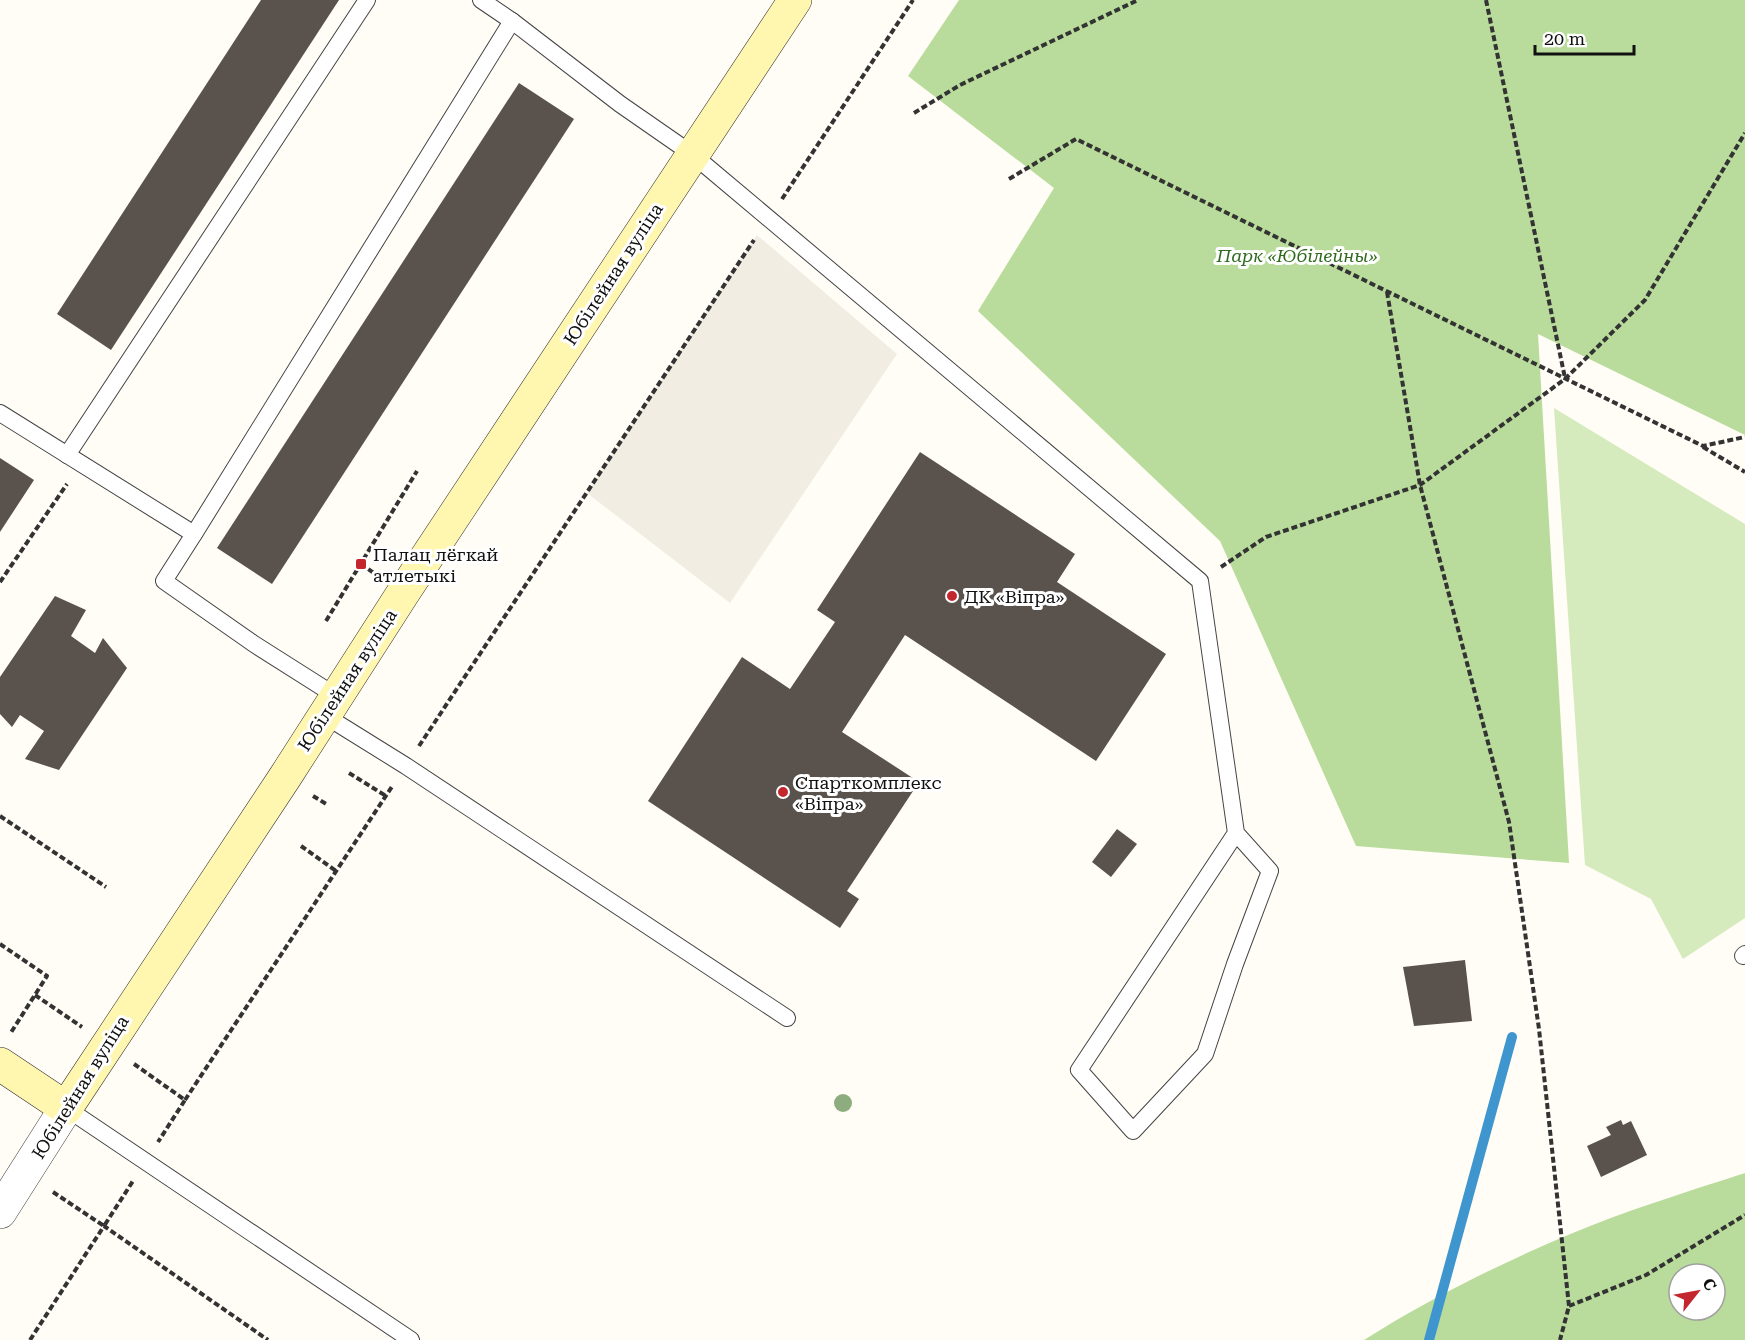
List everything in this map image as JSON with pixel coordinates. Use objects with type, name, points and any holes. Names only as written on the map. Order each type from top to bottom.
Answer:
[{"type":"main road","name":"Юбілейная вуліца","points":[[66,1108],[795,0]]},
{"type":"main road","points":[[3,1052],[66,1108]]},
{"type":"street","name":"Юбілейная вуліца","points":[[0,1212],[66,1108]]},
{"type":"lane","points":[[67,455],[368,0]]},
{"type":"lane","points":[[481,0],[620,104],[692,154],[1200,581],[1236,833],[1270,871],[1235,964],[1205,1054],[1133,1131],[1079,1070],[1236,833]]},
{"type":"lane","points":[[512,21],[165,581],[254,644],[406,766],[787,1018]]},
{"type":"lane","points":[[0,413],[194,534]]},
{"type":"lane","points":[[66,1108],[411,1340]]},
{"type":"path","points":[[185,1100],[913,0]]},
{"type":"path","points":[[914,113],[960,85],[1138,0]]},
{"type":"path","points":[[1486,0],[1565,379]]},
{"type":"path","points":[[1200,581],[1266,537],[1420,485],[1565,379],[1645,300],[1745,133]]},
{"type":"path","points":[[1009,179],[1076,139],[1703,447],[1745,472]]},
{"type":"path","points":[[1387,292],[1420,485],[1509,822],[1539,1029],[1569,1306],[1560,1340]]},
{"type":"path","points":[[1703,447],[1745,437]]},
{"type":"path","points":[[0,582],[81,464]]},
{"type":"path","points":[[326,621],[417,471]]},
{"type":"path","points":[[349,773],[386,796]]},
{"type":"path","points":[[0,816],[106,887]]},
{"type":"path","points":[[301,846],[336,871]]},
{"type":"path","points":[[0,944],[47,976],[3,1052]]},
{"type":"path","points":[[1569,1306],[1646,1275],[1745,1215]]},
{"type":"path","points":[[30,1340],[104,1226],[268,1340]]},
{"type":"green space","name":"Парк «Юбілейны»","points":[[959,0],[1745,0],[1745,435],[1538,334],[1569,863],[1356,846],[1220,541],[978,311],[1054,188],[908,76]]},
{"type":"green space","points":[[1554,408],[1745,524],[1745,918],[1683,959],[1651,899],[1585,865]]},
{"type":"green space","points":[[1745,1173],[1745,1340],[1364,1340],[1438,1297],[1489,1271],[1568,1235],[1656,1202]]},
{"type":"shaded area","points":[[757,235],[897,354],[730,603],[587,493]]},
{"type":"building","points":[[261,0],[339,0],[111,350],[57,314]]},
{"type":"building","points":[[519,83],[574,119],[272,584],[217,548]]},
{"type":"building","points":[[920,452],[1075,554],[1057,582],[1166,654],[1096,761],[905,635],[842,732],[919,782],[847,891],[859,899],[840,928],[648,801],[742,657],[790,689],[835,622],[817,610]]},
{"type":"building","points":[[0,458],[34,480],[0,532]]},
{"type":"building","points":[[55,596],[86,610],[71,636],[95,653],[103,638],[127,668],[59,770],[25,759],[44,731],[20,715],[12,727],[0,714],[0,677]]},
{"type":"building","points":[[1117,829],[1137,844],[1111,877],[1092,862]]},
{"type":"building","points":[[1465,960],[1472,1021],[1414,1026],[1403,967]]},
{"type":"building","points":[[1621,1120],[1623,1125],[1631,1121],[1647,1155],[1601,1177],[1587,1146],[1611,1135],[1606,1127]]},
{"type":"waterway","points":[[1429,1340],[1512,1037]]},
{"type":"place","name":"Палац лёгкай атлетыкі","points":[[361,564]]},
{"type":"place","name":"ДК «Віпра»","points":[[952,596]]},
{"type":"place","name":"Спарткомплекс «Віпра»","points":[[783,792]]}]
